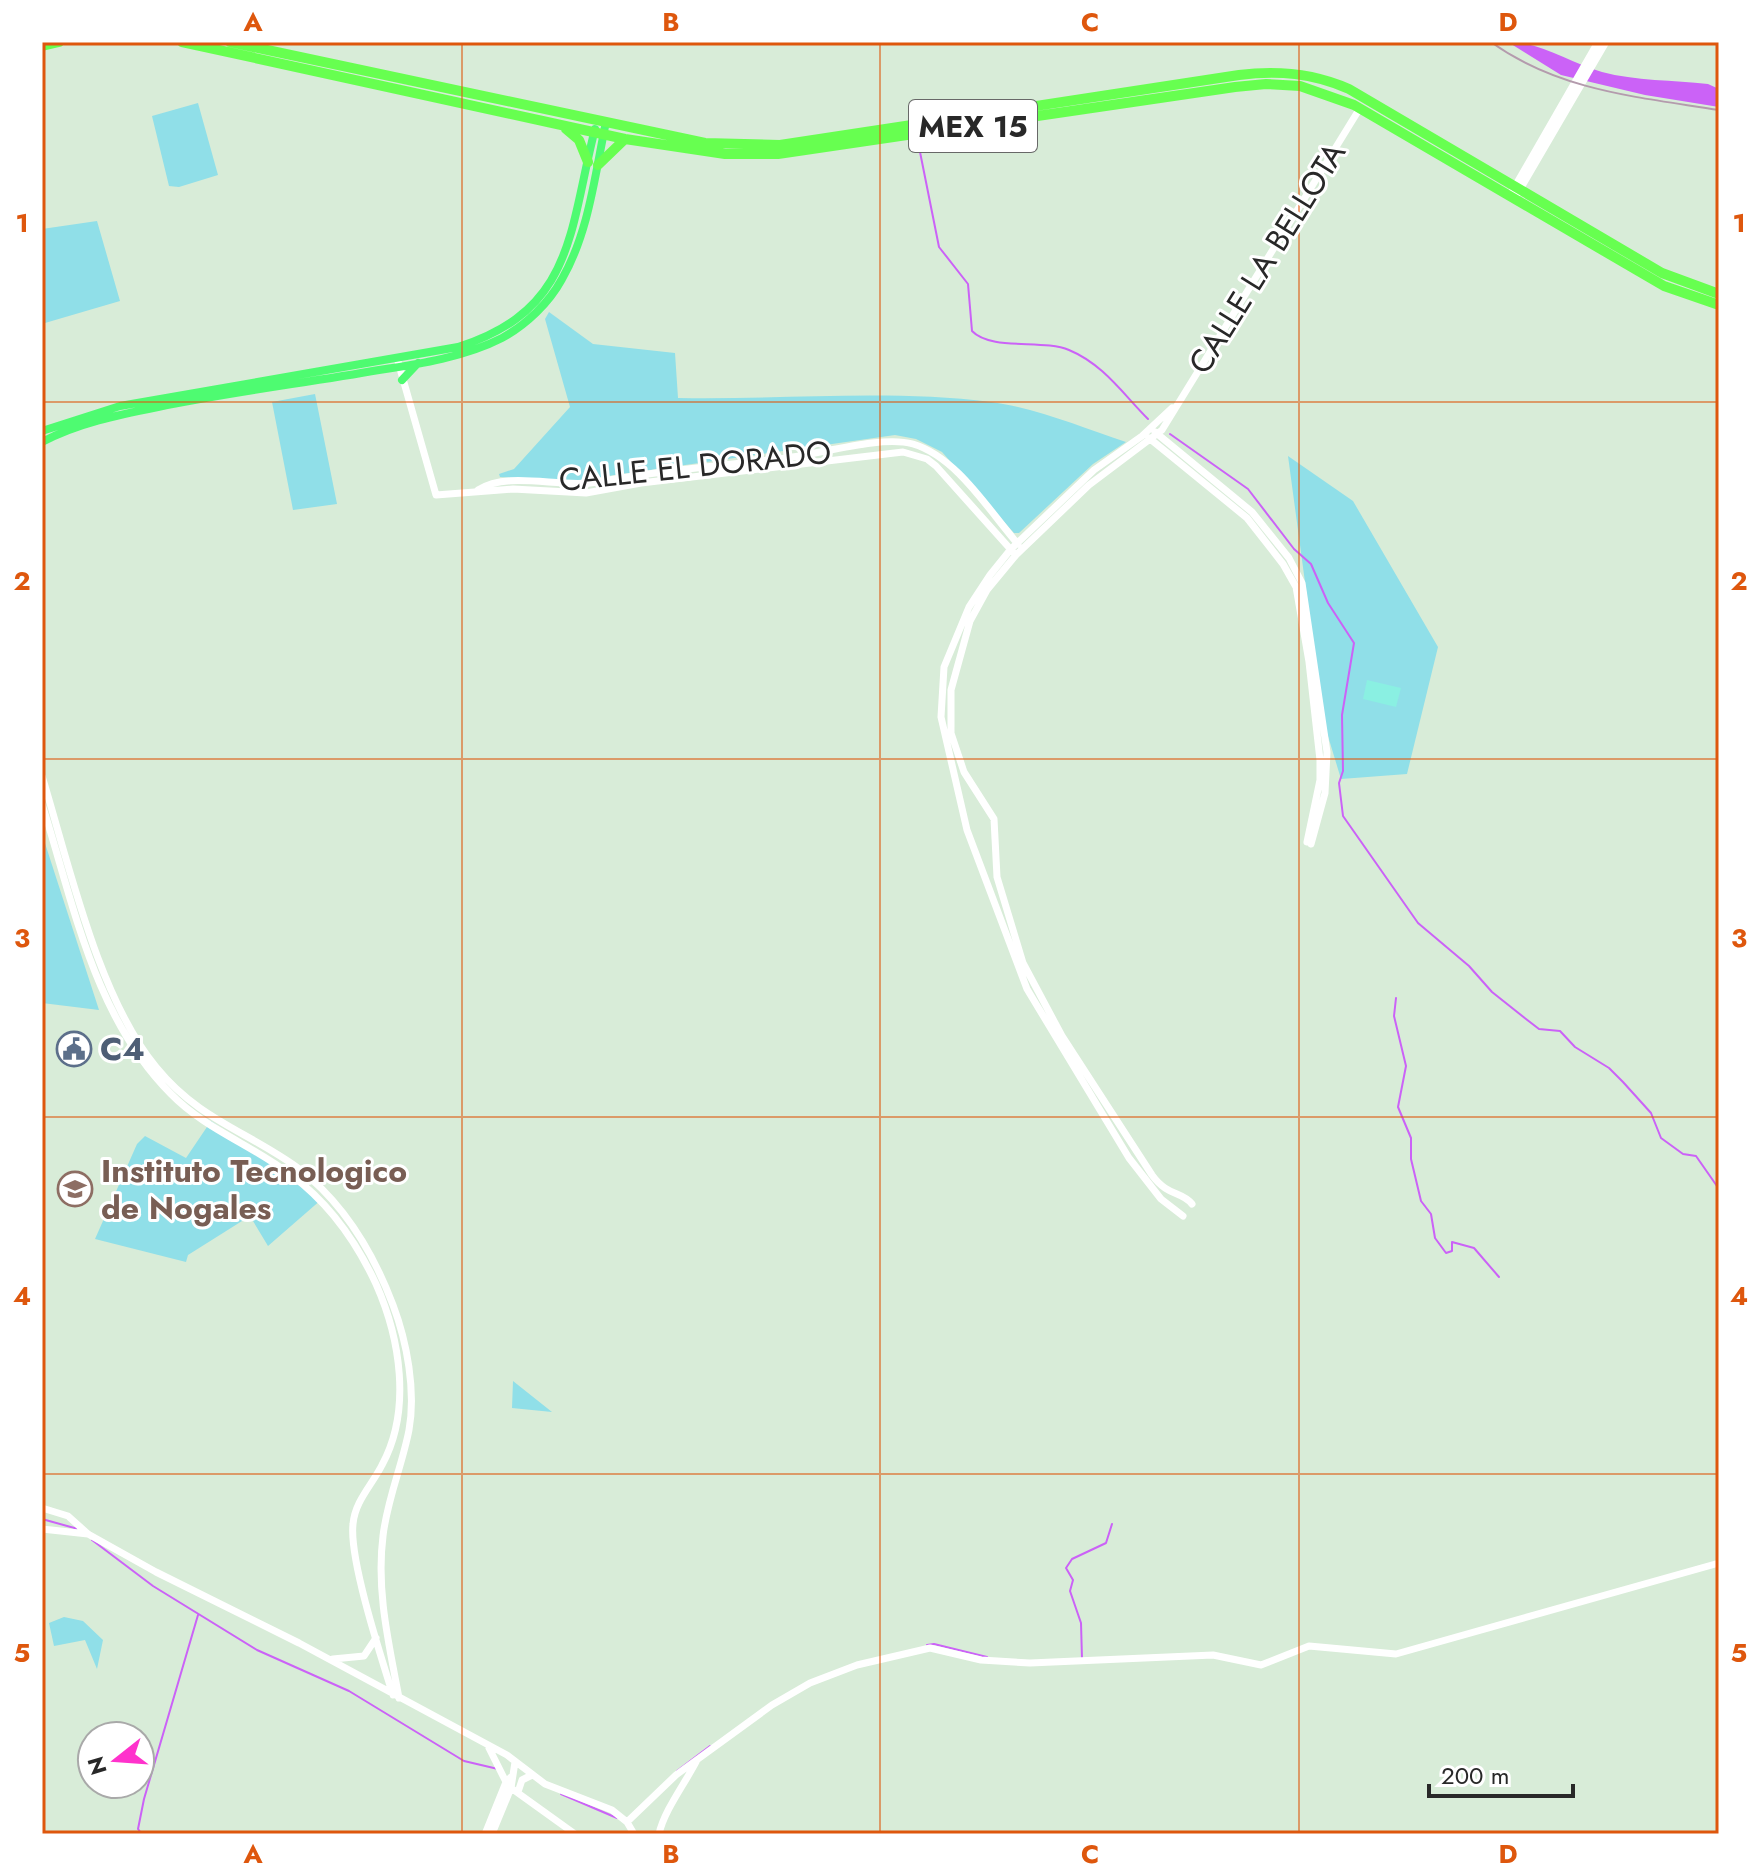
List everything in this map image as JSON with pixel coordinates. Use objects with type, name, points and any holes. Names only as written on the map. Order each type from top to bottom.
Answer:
[{"type":"highway","points":[[42,46],[59,42]]},
{"type":"highway","name":"MEX 15","points":[[182,42],[599,134],[716,153],[778,154],[1266,84],[1300,86],[1360,108],[1662,273],[1719,294]]},
{"type":"highway","name":"MEX 15","points":[[230,42],[705,143],[762,146],[1231,76],[1281,72],[1322,79],[1349,89],[1654,281],[1719,305]]},
{"type":"highway","points":[[315,60],[336,75],[365,71]]},
{"type":"highway","points":[[561,126],[579,140],[593,163],[625,139]]},
{"type":"main road","points":[[42,431],[120,406],[398,363],[418,363],[460,354],[504,337],[523,324],[546,301],[572,259],[602,121]]},
{"type":"main road","points":[[42,442],[81,425],[123,414],[398,363],[479,341],[510,325],[533,306],[564,259],[593,163]]},
{"type":"main road","points":[[402,380],[418,363]]},
{"type":"street","points":[[1515,192],[1598,42]]},
{"type":"street","points":[[1588,65],[1606,42]]},
{"type":"street","name":"CALLE LA BELLOTA","points":[[1151,434],[1173,407],[1360,108]]},
{"type":"street","points":[[398,363],[402,380]]},
{"type":"street","name":"CALLE EL DORADO","points":[[402,380],[436,495],[478,490],[487,484],[511,480],[582,485],[878,444],[909,443],[945,462],[1016,549]]},
{"type":"street","points":[[1183,1216],[1161,1199],[1129,1158],[1027,989],[967,830],[941,717],[944,667],[969,607],[1016,549],[1151,434],[1240,511],[1268,542],[1296,587],[1313,661],[1327,771],[1309,843]]},
{"type":"street","points":[[1016,549],[978,605],[964,638],[949,708],[954,744],[964,772],[994,819],[1000,890],[1018,951],[1039,998],[1152,1175],[1167,1192],[1184,1197],[1192,1204]]},
{"type":"street","points":[[42,776],[105,1000],[119,1029],[144,1064],[174,1097],[201,1119],[291,1174],[332,1212],[358,1248],[384,1304],[397,1353],[400,1469]]},
{"type":"street","points":[[42,804],[107,981],[124,1019],[157,1069],[208,1117],[297,1168],[324,1191],[365,1243],[383,1280],[401,1331],[407,1360],[409,1406],[409,1425],[383,1536],[381,1590],[396,1696]]},
{"type":"street","points":[[396,1696],[376,1635],[353,1543],[354,1515],[382,1466],[409,1406]]},
{"type":"street","points":[[42,1508],[68,1516],[88,1534],[489,1746],[515,1762],[530,1776],[559,1791],[612,1810],[627,1822],[634,1834]]},
{"type":"street","points":[[68,1516],[73,1527],[68,1533]]},
{"type":"street","points":[[42,1529],[88,1534]]},
{"type":"street","points":[[627,1822],[697,1760],[772,1705],[810,1683],[857,1665],[930,1648],[981,1660],[1030,1663],[1213,1655],[1271,1663],[1294,1649],[1309,1646],[1384,1654],[1413,1652],[1591,1596],[1719,1563]]},
{"type":"street","points":[[360,1573],[370,1594],[381,1590]]},
{"type":"street","points":[[328,1659],[357,1659],[368,1652],[376,1635],[387,1631]]},
{"type":"street","points":[[489,1746],[512,1782],[575,1834]]},
{"type":"street","points":[[494,1756],[515,1762]]},
{"type":"street","points":[[659,1834],[666,1813],[676,1802],[697,1760]]},
{"type":"street","points":[[492,1834],[512,1782],[515,1762]]},
{"type":"street","points":[[512,1782],[518,1785],[530,1776]]},
{"type":"street","points":[[485,1834],[512,1782],[530,1776]]},
{"type":"shaded area","points":[[1508,42],[1532,45],[1615,75],[1708,84],[1719,89],[1719,107],[1645,95],[1561,75]]},
{"type":"shaded area","points":[[198,103],[218,175],[179,187],[169,186],[152,116]]},
{"type":"shaded area","points":[[97,221],[120,301],[45,323],[42,229]]},
{"type":"shaded area","points":[[549,312],[593,344],[675,353],[678,398],[952,398],[1025,409],[1126,442],[1093,464],[1019,533],[1014,533],[942,452],[916,439],[895,435],[573,481],[500,477],[499,474],[514,469],[570,407],[545,319]]},
{"type":"shaded area","points":[[315,394],[337,504],[293,510],[272,402]]},
{"type":"shaded area","points":[[1288,456],[1353,501],[1438,647],[1407,774],[1341,779],[1324,723]]},
{"type":"shaded area","points":[[1367,680],[1401,688],[1396,707],[1363,699]]},
{"type":"shaded area","points":[[42,834],[99,1010],[42,1003]]},
{"type":"shaded area","points":[[211,1121],[322,1199],[268,1246],[250,1216],[188,1255],[186,1262],[95,1239],[137,1144],[145,1136],[186,1158]]},
{"type":"shaded area","points":[[513,1381],[552,1412],[512,1408]]},
{"type":"shaded area","points":[[64,1617],[83,1621],[103,1640],[97,1669],[85,1640],[54,1646],[49,1623]]},
{"type":"waterway","points":[[918,142],[939,247],[968,284],[972,331],[992,341],[1069,350],[1092,363],[1112,380],[1148,419]]},
{"type":"waterway","points":[[1170,434],[1248,489],[1294,549],[1311,564],[1328,603],[1354,643],[1342,715],[1343,771],[1339,783],[1343,816],[1418,923],[1469,966],[1492,992],[1539,1029],[1560,1031],[1575,1047],[1609,1068],[1651,1113],[1661,1138],[1683,1154],[1696,1156],[1719,1189]]},
{"type":"waterway","points":[[1396,998],[1394,1016],[1406,1066],[1398,1107],[1411,1138],[1411,1159],[1421,1201],[1431,1214],[1435,1238],[1446,1253],[1452,1251],[1452,1242],[1474,1248],[1499,1277]]},
{"type":"waterway","points":[[42,1519],[78,1529]]},
{"type":"waterway","points":[[1082,1659],[1081,1623],[1070,1591],[1073,1580],[1066,1568],[1072,1559],[1106,1543],[1112,1524]]},
{"type":"waterway","points":[[92,1540],[153,1586],[257,1650],[349,1691],[464,1761],[498,1769]]},
{"type":"waterway","points":[[142,1834],[138,1829],[144,1799],[198,1615]]},
{"type":"waterway","points":[[927,1645],[987,1657]]},
{"type":"waterway","points":[[677,1771],[710,1746]]},
{"type":"waterway","points":[[561,1794],[617,1818]]},
{"type":"railway","points":[[1491,42],[1517,58],[1572,82],[1629,96],[1719,110]]},
{"type":"place","name":"C4","points":[[74,1049]]},
{"type":"place","name":"Instituto Tecnologico de Nogales","points":[[75,1189]]}]
